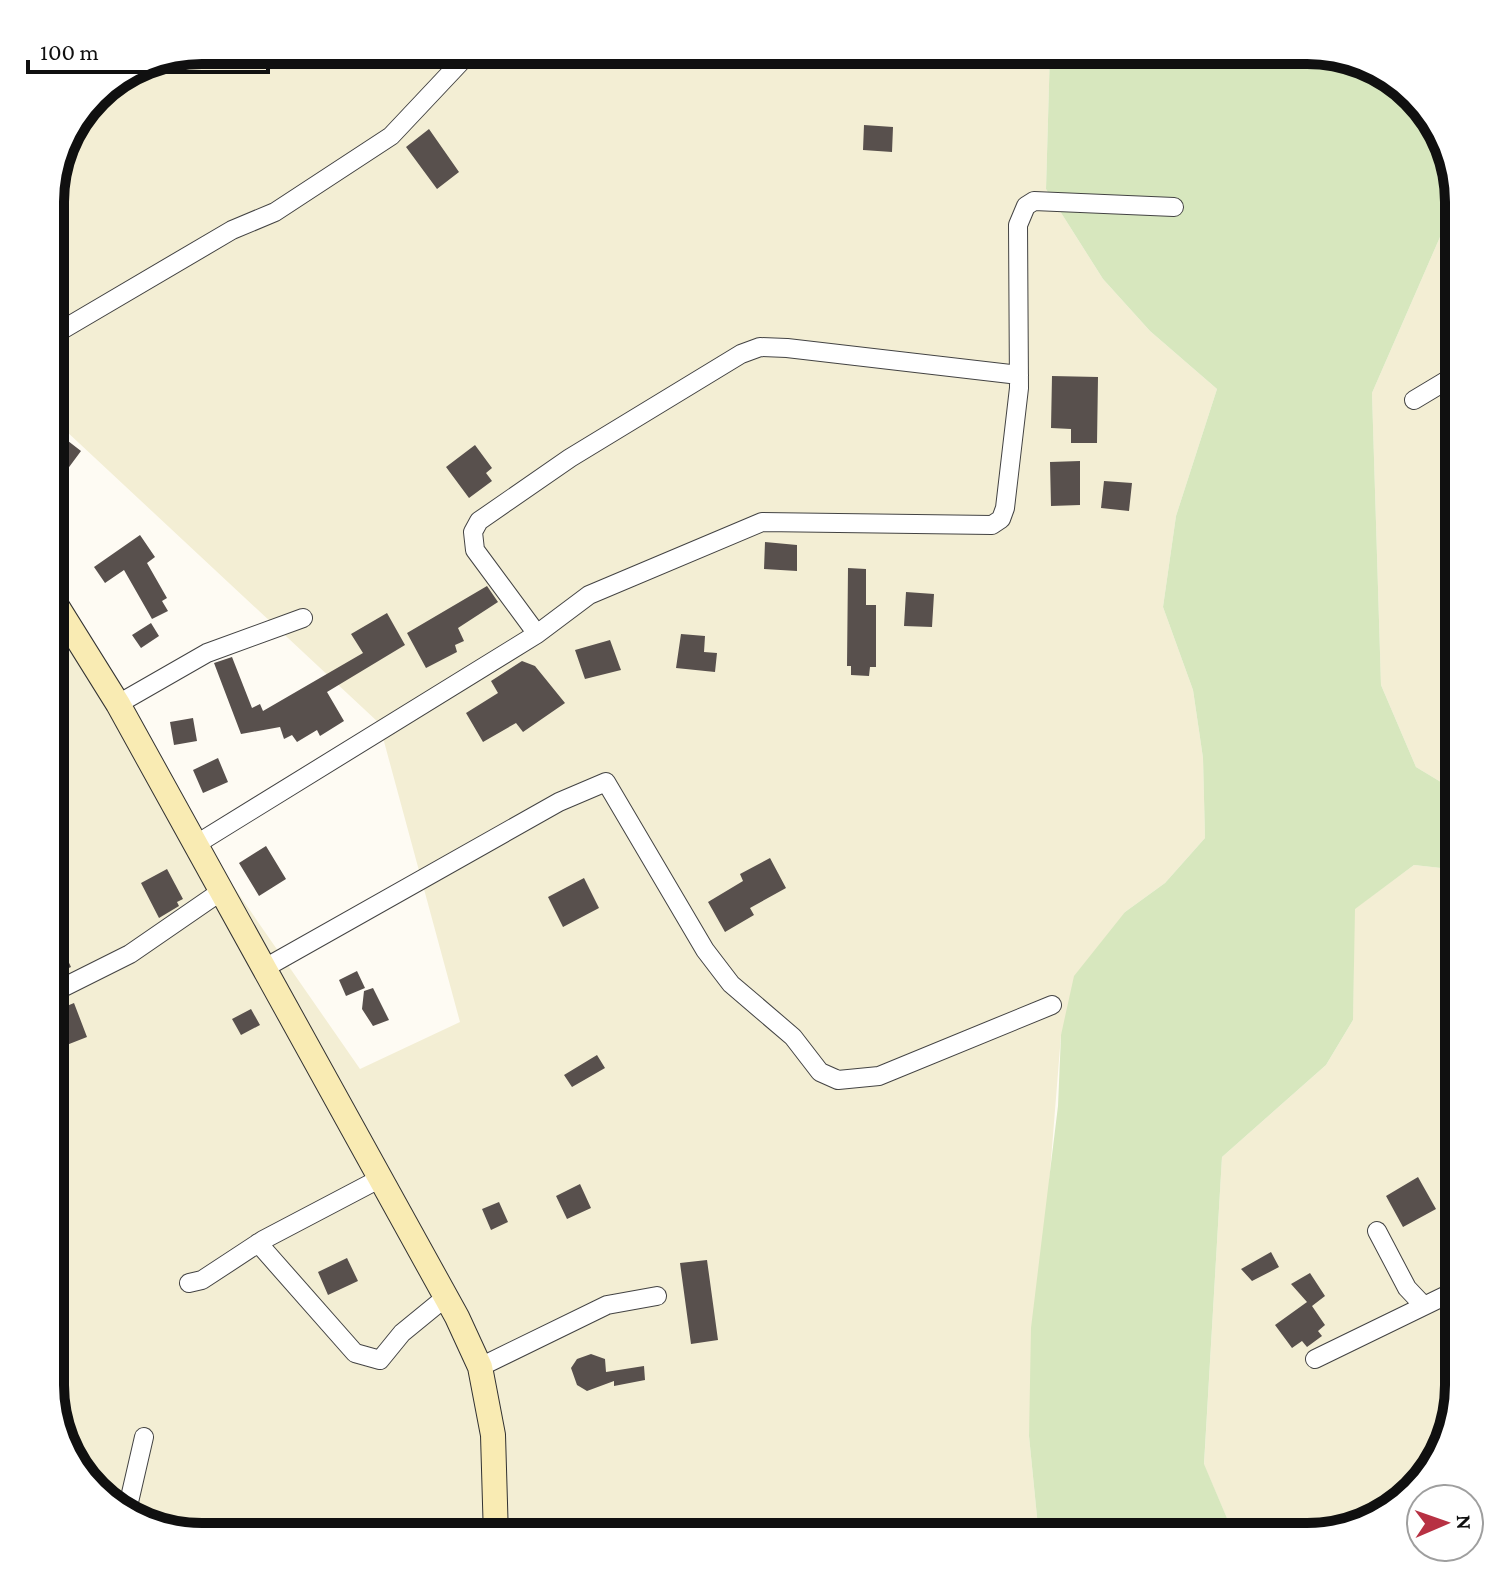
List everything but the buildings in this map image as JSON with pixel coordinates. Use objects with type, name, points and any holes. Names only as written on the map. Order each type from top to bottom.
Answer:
[{"type":"street","points":[[64,329],[232,230],[275,212],[391,136],[459,64]]},
{"type":"street","points":[[195,845],[537,634],[589,595],[762,522],[992,525],[1001,519],[1005,508],[1019,375],[1018,225],[1026,206],[1034,201],[1174,207]]},
{"type":"street","points":[[537,634],[475,550],[473,532],[479,521],[570,458],[741,354],[760,347],[787,348],[1019,375]]},
{"type":"street","points":[[1414,400],[1445,381]]},
{"type":"street","points":[[64,617],[118,704],[446,1297],[480,1367],[493,1435],[496,1523]]},
{"type":"street","points":[[118,704],[207,653],[303,618]]},
{"type":"street","points":[[263,969],[559,802],[606,782],[705,950],[731,984],[793,1037],[820,1072],[838,1080],[879,1076],[1052,1005]]},
{"type":"street","points":[[64,987],[130,954],[220,892]]},
{"type":"street","points":[[189,1283],[202,1280],[258,1243],[381,1178]]},
{"type":"street","points":[[1377,1231],[1407,1288],[1424,1306]]},
{"type":"street","points":[[258,1243],[355,1353],[380,1360],[402,1333],[446,1297]]},
{"type":"street","points":[[480,1367],[607,1305],[657,1296]]},
{"type":"street","points":[[1315,1359],[1445,1296]]},
{"type":"street","points":[[129,1501],[144,1437]]},
{"type":"shaded area","points":[[202,64],[1050,64],[1046,189],[1103,279],[1150,331],[1217,389],[1176,516],[1163,607],[1193,690],[1203,758],[1205,838],[1165,883],[1125,912],[1061,1035],[1029,1436],[1038,1523],[202,1523],[166,1518],[141,1509],[98,1476],[75,1438],[67,1412],[64,1385],[64,642],[360,1069],[460,1022],[379,723],[64,429],[64,193],[78,141],[111,98],[158,71]]},
{"type":"shaded area","points":[[1432,144],[1442,175],[1445,211]]},
{"type":"shaded area","points":[[1445,226],[1445,785],[1416,767],[1381,685],[1372,393]]},
{"type":"shaded area","points":[[1414,865],[1445,868],[1445,1385],[1440,1421],[1431,1446],[1416,1469],[1398,1489],[1360,1512],[1334,1520],[1307,1523],[1229,1523],[1204,1465],[1222,1157],[1326,1065],[1353,1020],[1354,909]]},
{"type":"green space","points":[[1050,64],[1316,64],[1368,78],[1411,111],[1430,142],[1445,211],[1445,226],[1372,393],[1381,685],[1416,767],[1445,785],[1445,868],[1414,865],[1355,909],[1353,1020],[1326,1065],[1222,1157],[1204,1464],[1229,1523],[1038,1523],[1029,1436],[1031,1328],[1058,1106],[1061,1035],[1074,976],[1125,912],[1165,883],[1205,838],[1203,758],[1193,690],[1163,607],[1176,516],[1217,389],[1150,331],[1103,279],[1046,189]]}]
